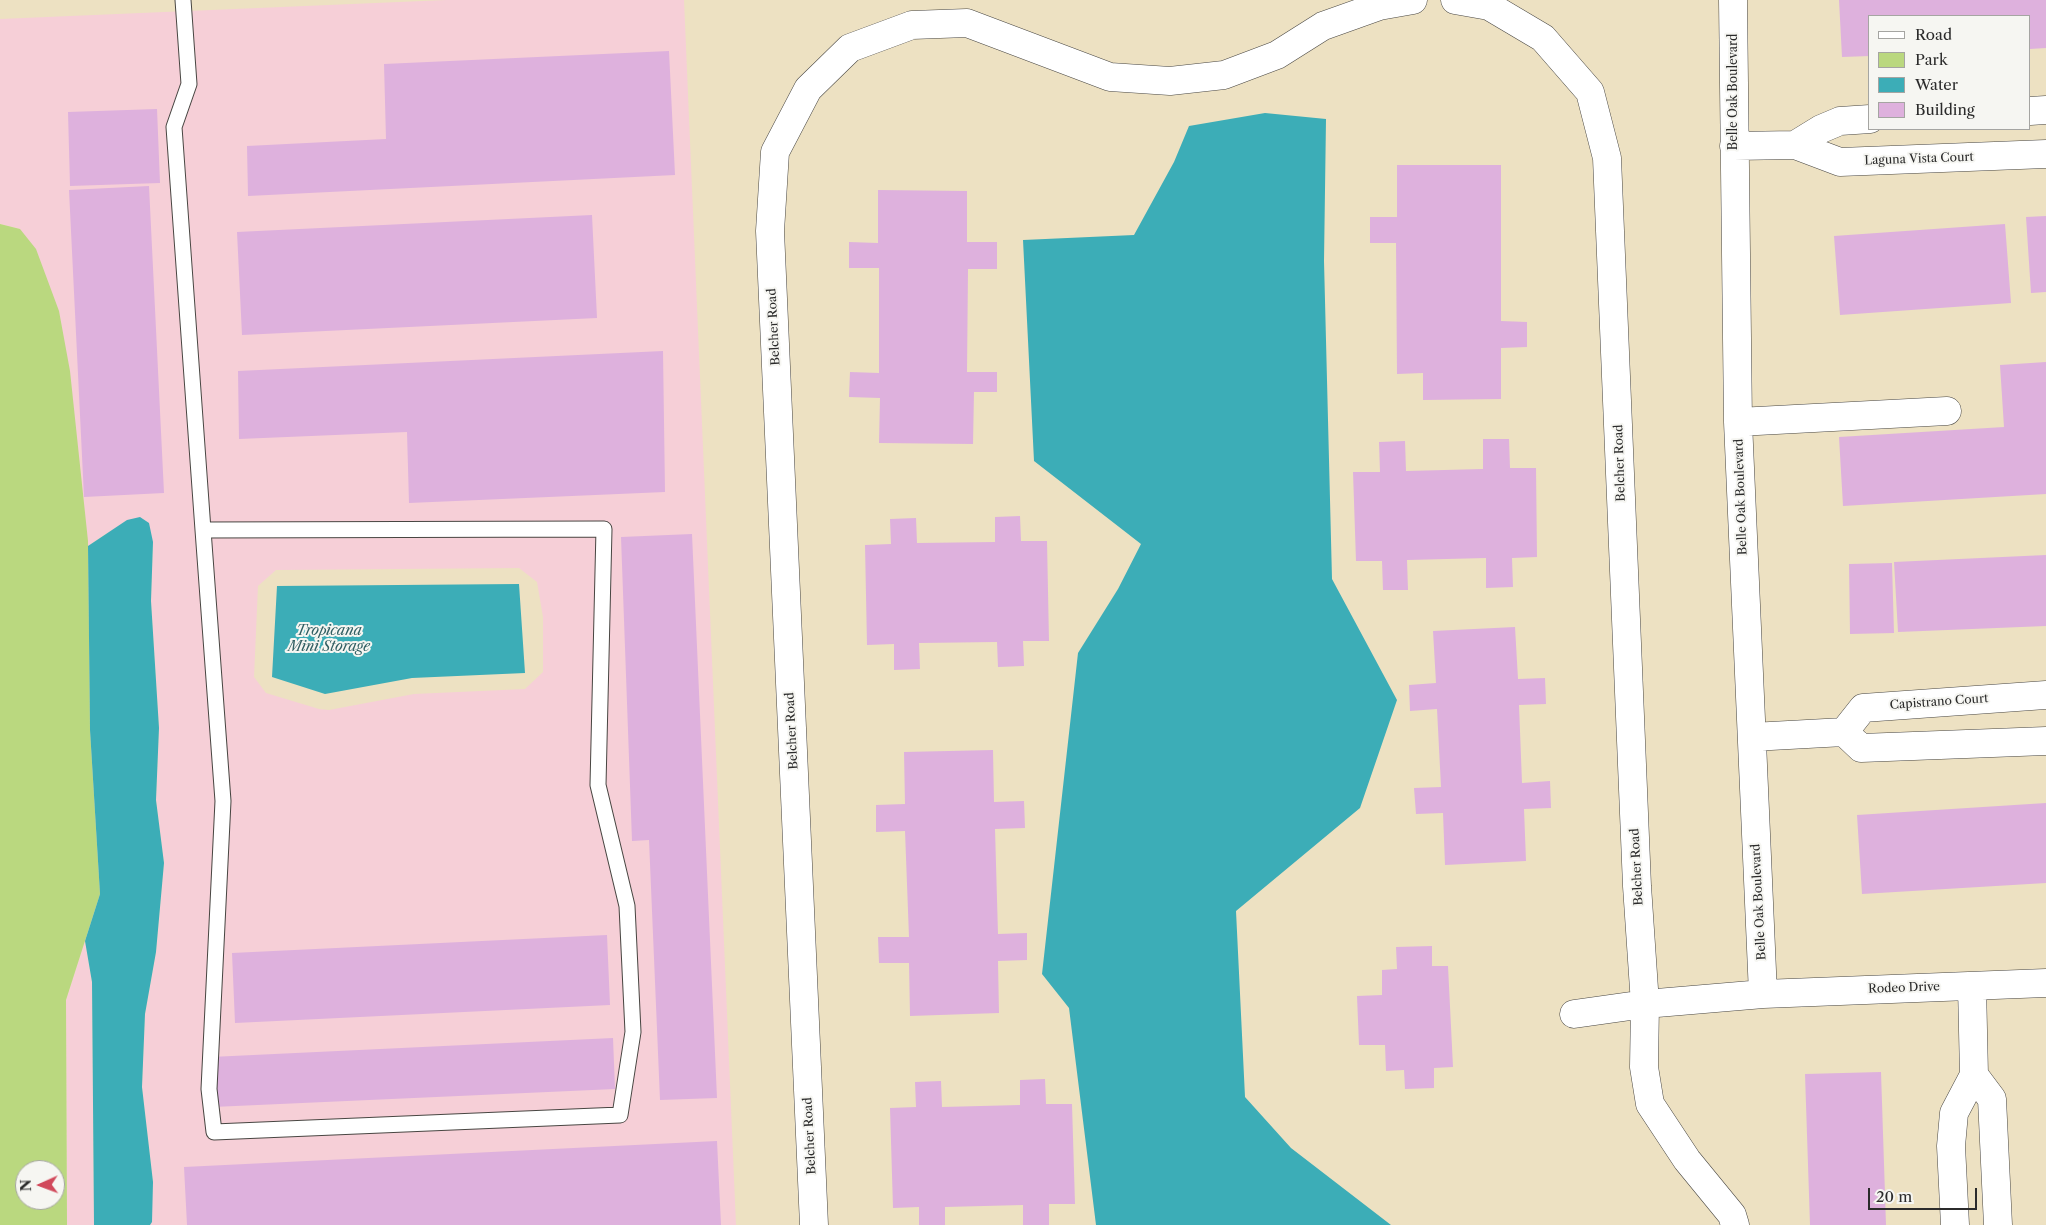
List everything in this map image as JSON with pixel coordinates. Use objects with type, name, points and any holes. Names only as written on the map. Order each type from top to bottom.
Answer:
[{"type":"street","name":"Belcher Road","points":[[814,1225],[770,231],[775,152],[808,89],[850,48],[912,25],[967,23],[1110,77],[1170,81],[1224,75],[1277,55],[1323,26],[1379,6],[1413,0]]},
{"type":"street","name":"Belcher Road","points":[[1455,0],[1489,6],[1543,38],[1590,92],[1607,158],[1637,876],[1645,1004],[1644,1066],[1650,1104],[1687,1160],[1732,1216],[1735,1225]]},
{"type":"street","name":"Belle Oak Boulevard","points":[[1733,0],[1738,422],[1763,994]]},
{"type":"street","points":[[2031,110],[2046,110]]},
{"type":"street","points":[[1795,145],[1821,129],[1840,121],[1868,119]]},
{"type":"street","name":"Laguna Vista Court","points":[[1734,146],[1795,145],[1840,162],[2046,154]]},
{"type":"street","points":[[1738,422],[1947,411]]},
{"type":"street","name":"Capistrano Court","points":[[1844,732],[1863,708],[2046,695]]},
{"type":"street","points":[[1752,738],[1844,732],[1861,748],[2046,741]]},
{"type":"street","name":"Rodeo Drive","points":[[1763,994],[2046,983]]},
{"type":"street","points":[[1955,1225],[1951,1146],[1954,1113],[1974,1075],[1972,986]]},
{"type":"street","points":[[1574,1014],[1645,1004],[1763,994]]},
{"type":"street","points":[[1974,1075],[1992,1099],[1998,1225]]},
{"type":"lane","points":[[183,0],[189,84],[174,128],[203,530],[223,801],[209,1089],[214,1132],[620,1115],[633,1032],[627,906],[598,785],[604,529],[203,530]]},
{"type":"shaded area","points":[[446,0],[684,0],[736,1225],[150,1225],[153,1182],[142,1087],[145,1014],[156,952],[164,863],[156,800],[159,728],[151,601],[153,542],[107,533],[88,546],[20,229],[0,224],[0,19]],"holes":[[[519,568],[537,582],[543,617],[543,672],[525,689],[414,694],[329,710],[319,709],[266,693],[254,677],[258,586],[276,570]]]},
{"type":"shaded area","points":[[85,941],[92,982],[94,1225],[67,1225],[66,1000]]},
{"type":"green space","points":[[0,224],[20,229],[36,249],[59,311],[70,371],[88,541],[90,730],[100,894],[66,1000],[67,1225],[0,1225]]},
{"type":"water","points":[[1265,113],[1326,119],[1324,261],[1332,579],[1397,700],[1360,808],[1236,911],[1245,1097],[1291,1148],[1391,1225],[1096,1225],[1069,1008],[1042,974],[1078,653],[1118,589],[1141,544],[1034,461],[1023,240],[1134,235],[1174,162],[1189,126]]},
{"type":"water","points":[[140,517],[149,523],[153,542],[151,601],[159,728],[156,800],[164,863],[156,952],[145,1014],[142,1087],[153,1182],[152,1222],[150,1225],[94,1225],[92,982],[85,941],[100,894],[90,730],[88,546],[127,520]]},
{"type":"water","name":"Tropicana Mini Storage","points":[[519,584],[525,673],[412,678],[325,694],[272,677],[277,586]]},
{"type":"building","points":[[1839,0],[2046,0],[2046,48],[2031,49],[2031,15],[1868,15],[1868,56],[1842,57]]},
{"type":"building","points":[[669,51],[675,175],[248,196],[247,146],[386,139],[384,64]]},
{"type":"building","points":[[157,109],[160,183],[70,186],[68,112]]},
{"type":"building","points":[[1397,165],[1501,165],[1501,321],[1527,322],[1527,347],[1501,348],[1501,399],[1423,400],[1423,373],[1397,374],[1396,243],[1370,243],[1370,217],[1397,217]]},
{"type":"building","points":[[149,186],[164,493],[84,497],[69,190]]},
{"type":"building","points":[[878,190],[967,191],[967,242],[997,242],[997,269],[968,269],[967,372],[997,372],[997,392],[974,392],[973,444],[879,443],[880,398],[849,397],[850,372],[879,373],[879,268],[849,268],[849,242],[878,243]]},
{"type":"building","points":[[592,215],[597,318],[242,335],[237,232]]},
{"type":"building","points":[[2046,216],[2046,292],[2031,293],[2026,217]]},
{"type":"building","points":[[2005,224],[2011,303],[1840,315],[1834,236]]},
{"type":"building","points":[[663,351],[665,492],[409,503],[407,432],[239,439],[238,371]]},
{"type":"building","points":[[2046,362],[2046,494],[1843,506],[1839,437],[2004,427],[2000,365]]},
{"type":"building","points":[[1483,439],[1509,439],[1510,468],[1536,468],[1537,557],[1512,558],[1513,587],[1486,588],[1486,558],[1407,560],[1408,590],[1383,590],[1382,561],[1356,561],[1353,472],[1380,472],[1379,442],[1405,441],[1406,471],[1483,469]]},
{"type":"building","points":[[1020,516],[1021,541],[1047,541],[1049,641],[1023,641],[1024,666],[998,667],[997,642],[919,643],[920,669],[894,670],[894,644],[867,645],[865,545],[891,544],[890,519],[916,518],[917,543],[995,542],[995,517]]},
{"type":"building","points":[[692,534],[717,1098],[660,1100],[649,840],[632,841],[621,537]]},
{"type":"building","points":[[2046,555],[2046,626],[1898,632],[1894,562]]},
{"type":"building","points":[[1892,563],[1894,633],[1850,634],[1849,564]]},
{"type":"building","points":[[1515,627],[1518,679],[1545,678],[1546,704],[1519,705],[1522,783],[1550,781],[1551,808],[1524,809],[1526,861],[1445,865],[1443,813],[1416,814],[1414,788],[1441,787],[1437,709],[1410,711],[1409,685],[1436,683],[1433,631]]},
{"type":"building","points":[[993,750],[994,802],[1024,801],[1025,828],[995,829],[998,934],[1027,933],[1027,960],[998,961],[999,1013],[910,1016],[909,963],[879,963],[878,937],[909,937],[905,831],[876,832],[876,805],[905,804],[904,752]]},
{"type":"building","points":[[2046,803],[2046,883],[1862,894],[1857,815]]},
{"type":"building","points":[[607,935],[610,1005],[235,1023],[232,953]]},
{"type":"building","points":[[1432,946],[1432,966],[1448,966],[1453,1067],[1434,1068],[1434,1088],[1405,1089],[1404,1070],[1386,1071],[1385,1045],[1359,1045],[1357,996],[1382,995],[1382,970],[1397,969],[1396,947]]},
{"type":"building","points":[[613,1038],[615,1089],[213,1107],[211,1057]]},
{"type":"building","points":[[1881,1072],[1886,1225],[1810,1225],[1805,1074]]},
{"type":"building","points":[[1045,1079],[1046,1104],[1072,1104],[1075,1204],[1049,1204],[1049,1225],[1023,1225],[1023,1205],[945,1207],[945,1225],[919,1225],[919,1207],[893,1208],[890,1108],[916,1107],[915,1082],[941,1081],[942,1107],[1020,1105],[1020,1080]]},
{"type":"building","points":[[717,1141],[721,1225],[187,1225],[184,1167]]}]
